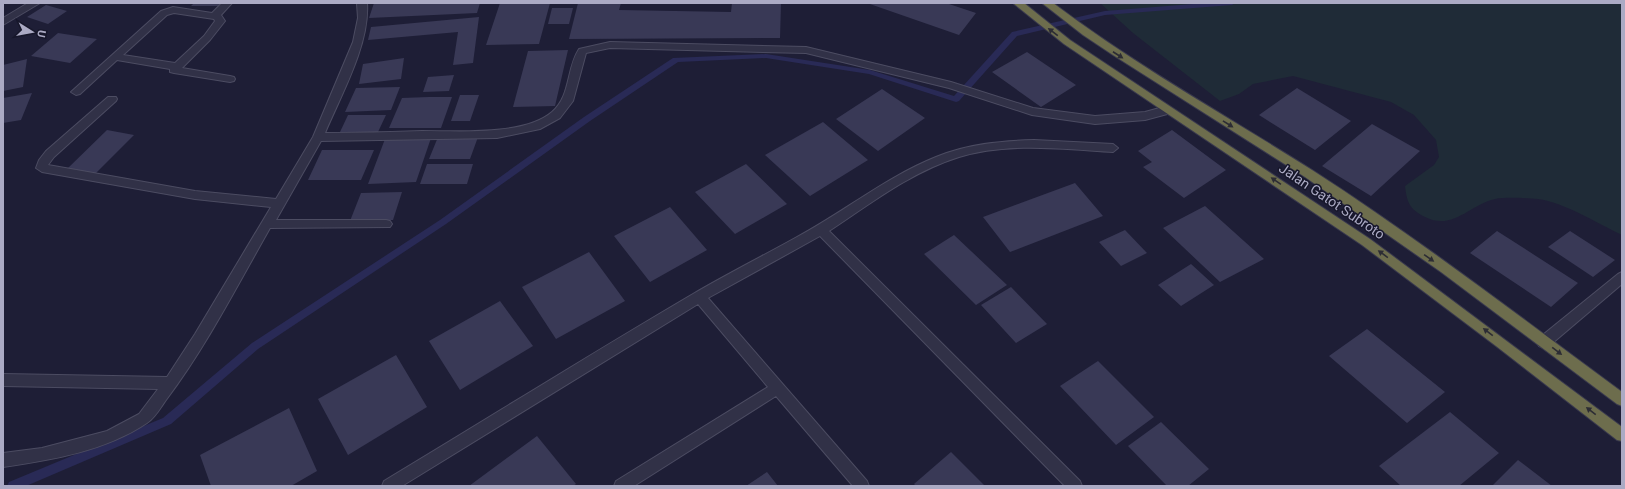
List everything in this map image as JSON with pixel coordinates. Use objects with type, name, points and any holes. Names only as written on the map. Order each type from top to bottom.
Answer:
[{"type":"highway","name":"Jalan Gatot Subroto","points":[[1018,3],[1067,42],[1167,110],[1225,146],[1366,242],[1622,434]]},
{"type":"highway","name":"Jalan Gatot Subroto","points":[[1047,3],[1059,14],[1086,33],[1309,174],[1445,269],[1622,400]]},
{"type":"street","points":[[3,22],[35,3]]},
{"type":"street","points":[[214,16],[228,3]]},
{"type":"street","points":[[3,460],[42,455],[110,437],[144,418],[171,383],[200,338],[318,137],[358,42],[363,18],[362,3]]},
{"type":"street","points":[[76,92],[117,57],[164,13],[169,11],[214,16],[218,17],[220,21],[214,30],[174,70],[230,79]]},
{"type":"street","points":[[318,137],[497,134],[536,126],[556,115],[568,101],[582,51],[595,47],[610,46],[806,50],[951,85],[1032,111],[1095,120],[1126,118],[1167,110]]},
{"type":"street","points":[[117,57],[177,67]]},
{"type":"street","points":[[112,99],[50,154],[43,163],[42,168],[195,195],[280,204]]},
{"type":"street","points":[[389,486],[699,297],[821,230],[899,181],[935,162],[956,154],[986,148],[1015,145],[1113,148]]},
{"type":"street","points":[[268,224],[386,224]]},
{"type":"street","points":[[821,230],[1075,486]]},
{"type":"street","points":[[1544,342],[1622,277]]},
{"type":"street","points":[[699,297],[862,486]]},
{"type":"street","points":[[3,380],[171,383]]},
{"type":"street","points":[[621,486],[778,388]]},
{"type":"shaded area","points":[[1100,3],[1622,3],[1622,235],[1570,209],[1538,199],[1495,199],[1477,206],[1461,216],[1444,221],[1425,217],[1412,208],[1408,201],[1405,186],[1434,165],[1439,157],[1436,140],[1414,115],[1391,102],[1293,76],[1253,84],[1239,94],[1220,101],[1133,33]]},
{"type":"building","points":[[194,3],[221,3],[219,6],[191,6]]},
{"type":"building","points":[[374,3],[480,3],[477,13],[369,18]]},
{"type":"building","points":[[500,3],[550,3],[539,44],[486,45]]},
{"type":"building","points":[[578,3],[621,3],[619,10],[731,12],[732,3],[781,3],[780,38],[569,39]]},
{"type":"building","points":[[867,3],[946,3],[976,13],[959,35]]},
{"type":"building","points":[[46,5],[67,11],[48,24],[27,17]]},
{"type":"building","points":[[552,8],[573,8],[569,24],[548,24]]},
{"type":"building","points":[[479,17],[473,63],[453,65],[458,32],[368,40],[371,27]]},
{"type":"building","points":[[58,33],[97,39],[70,63],[31,56]]},
{"type":"building","points":[[568,50],[555,106],[513,107],[528,51]]},
{"type":"building","points":[[1027,52],[1076,85],[1041,107],[992,72]]},
{"type":"building","points":[[404,58],[401,79],[359,84],[363,64]]},
{"type":"building","points":[[27,59],[23,87],[3,91],[3,65]]},
{"type":"building","points":[[454,75],[449,91],[423,92],[428,77]]},
{"type":"building","points":[[400,87],[391,110],[345,112],[356,88]]},
{"type":"building","points":[[1297,88],[1351,121],[1315,150],[1259,115]]},
{"type":"building","points":[[882,89],[925,118],[878,151],[836,119]]},
{"type":"building","points":[[32,93],[21,120],[3,123],[3,98]]},
{"type":"building","points":[[460,95],[479,95],[470,121],[451,121]]},
{"type":"building","points":[[452,97],[441,128],[389,128],[402,98]]},
{"type":"building","points":[[348,115],[386,115],[378,132],[340,132]]},
{"type":"building","points":[[823,122],[868,160],[810,196],[765,155]]},
{"type":"building","points":[[1372,124],[1420,151],[1371,196],[1322,166]]},
{"type":"building","points":[[107,130],[134,135],[95,174],[67,169]]},
{"type":"building","points":[[1172,130],[1226,170],[1184,198],[1143,167],[1152,162],[1138,151]]},
{"type":"building","points":[[438,137],[478,137],[470,159],[429,159]]},
{"type":"building","points":[[431,138],[416,182],[368,184],[385,139]]},
{"type":"building","points":[[322,150],[374,150],[361,180],[308,180]]},
{"type":"building","points":[[427,164],[473,164],[467,184],[420,184]]},
{"type":"building","points":[[746,164],[787,204],[735,234],[695,192]]},
{"type":"building","points":[[1075,183],[1103,216],[1010,252],[983,217]]},
{"type":"building","points":[[402,192],[393,220],[350,221],[361,193]]},
{"type":"building","points":[[1205,206],[1264,259],[1220,282],[1163,228]]},
{"type":"building","points":[[670,207],[707,250],[650,282],[614,236]]},
{"type":"building","points":[[1125,230],[1147,253],[1121,266],[1099,242]]},
{"type":"building","points":[[1497,231],[1578,283],[1551,307],[1470,253]]},
{"type":"building","points":[[1570,231],[1615,260],[1593,277],[1548,247]]},
{"type":"building","points":[[954,235],[1007,285],[976,305],[924,254]]},
{"type":"building","points":[[589,252],[625,301],[556,339],[522,287]]},
{"type":"building","points":[[1191,264],[1214,285],[1181,306],[1158,285]]},
{"type":"building","points":[[1011,287],[1047,324],[1016,343],[981,305]]},
{"type":"building","points":[[500,301],[533,346],[460,390],[429,341]]},
{"type":"building","points":[[1367,329],[1445,392],[1407,423],[1329,356]]},
{"type":"building","points":[[396,355],[427,407],[348,455],[318,399]]},
{"type":"building","points":[[1098,361],[1154,417],[1116,445],[1060,386]]},
{"type":"building","points":[[289,408],[317,471],[291,486],[211,486],[200,455]]},
{"type":"building","points":[[1450,412],[1499,453],[1459,486],[1401,486],[1379,466]]},
{"type":"building","points":[[1161,422],[1209,469],[1188,486],[1167,486],[1128,446]]},
{"type":"building","points":[[537,436],[576,484],[573,486],[469,486]]},
{"type":"building","points":[[951,452],[985,486],[916,486],[914,484]]},
{"type":"building","points":[[1518,460],[1552,486],[1492,486]]},
{"type":"building","points":[[767,472],[778,486],[746,486]]},
{"type":"waterway","points":[[13,486],[167,421],[255,346],[443,222],[587,119],[676,60],[766,56],[870,72],[956,99],[1015,34],[1105,13],[1232,3]]}]
